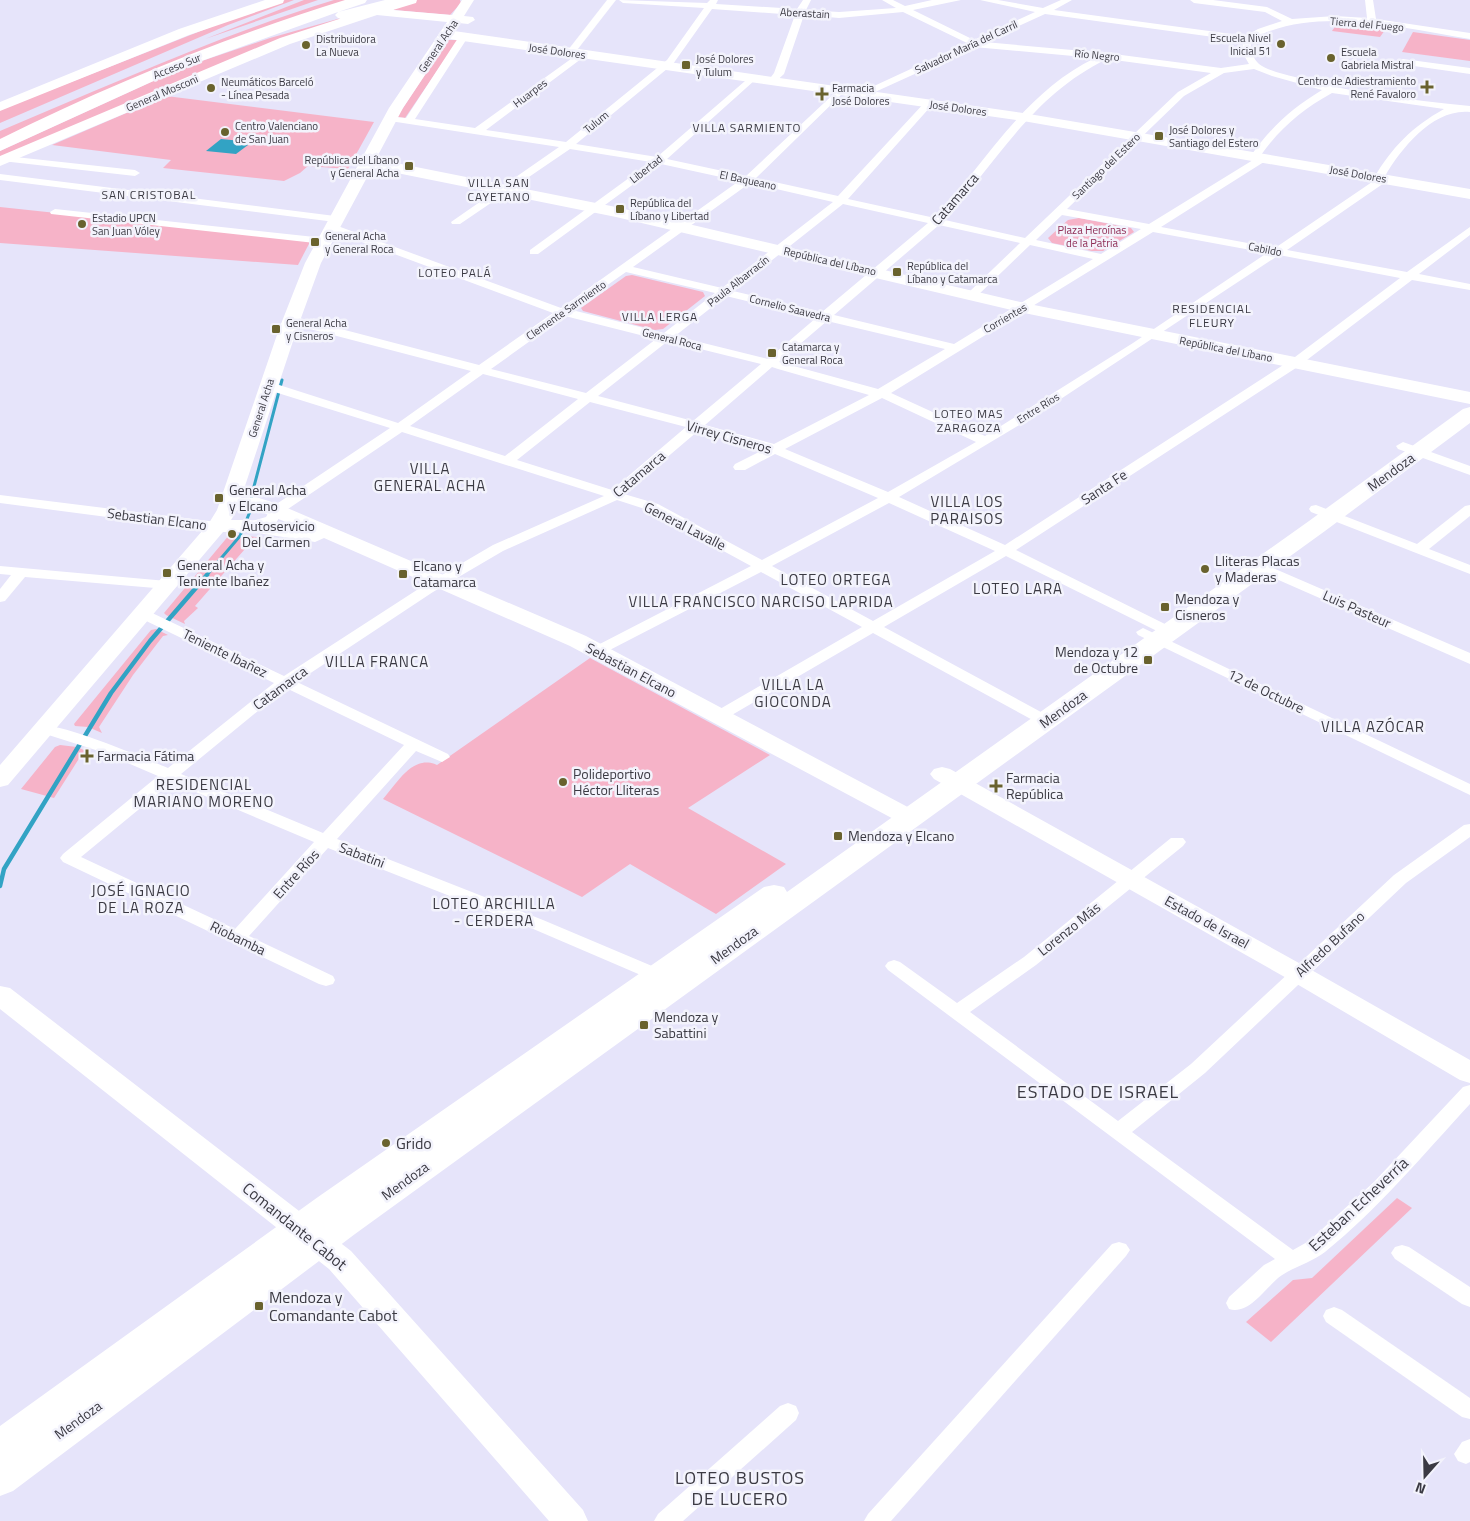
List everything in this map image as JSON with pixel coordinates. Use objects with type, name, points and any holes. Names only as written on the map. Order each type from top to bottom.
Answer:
[{"type":"highway","name":"Acceso Sur","points":[[18,120],[236,31],[328,0]]},
{"type":"highway","name":"Acceso Sur","points":[[2,155],[80,107],[272,29],[360,0]]},
{"type":"highway","points":[[188,62],[300,27],[403,0]]},
{"type":"highway","points":[[115,80],[204,38],[294,2]]},
{"type":"main road","name":"Mendoza","points":[[0,1448],[309,1236],[902,814],[1411,449],[1469,401]]},
{"type":"main road","name":"General Acha","points":[[0,780],[217,526]]},
{"type":"main road","name":"Mendoza","points":[[0,1480],[309,1236]]},
{"type":"street","points":[[0,107],[184,32],[272,0]]},
{"type":"street","name":"General Mosconi","points":[[2,155],[262,50],[411,0]]},
{"type":"street","name":"General Acha","points":[[217,526],[230,504],[291,320],[312,265],[390,118],[467,0]]},
{"type":"street","name":"Huarpes","points":[[478,131],[576,53],[612,0]]},
{"type":"street","name":"Aberastain","points":[[623,0],[712,3],[800,13],[864,15],[957,0]]},
{"type":"street","points":[[773,81],[779,74],[800,13],[807,0]]},
{"type":"street","name":"Río Negro","points":[[886,0],[973,43],[1106,56],[1221,71]]},
{"type":"street","points":[[984,0],[1043,11],[1248,39],[1247,53],[1256,66],[1279,75],[1331,89],[1470,109]]},
{"type":"street","name":"Salvador María del Carril","points":[[864,94],[1068,0]]},
{"type":"street","points":[[1194,0],[1267,10],[1277,17],[1291,22]]},
{"type":"street","points":[[1266,0],[1267,10]]},
{"type":"street","points":[[1369,0],[1372,22]]},
{"type":"street","name":"Tulum","points":[[456,222],[567,145],[665,66],[712,3]]},
{"type":"street","points":[[373,12],[456,19]]},
{"type":"street","name":"General Acha","points":[[409,120],[463,37],[462,33],[473,17],[456,19]]},
{"type":"street","name":"Tierra del Fuego","points":[[1248,39],[1266,28],[1291,22],[1340,20],[1372,22],[1470,36]]},
{"type":"street","name":"José Dolores","points":[[445,34],[1023,117],[1470,194]]},
{"type":"street","name":"Catamarca","points":[[69,858],[286,682],[441,582],[498,548],[611,498],[936,221],[1023,117],[1058,84],[1079,69],[1106,56]]},
{"type":"street","points":[[1403,62],[1470,71]]},
{"type":"street","name":"Santiago del Estero","points":[[972,295],[1181,94],[1221,71],[1256,66]]},
{"type":"street","name":"Libertad","points":[[534,252],[659,160],[752,78]]},
{"type":"street","name":"Corrientes","points":[[740,467],[881,393],[1023,308],[1151,228],[1259,157],[1272,131],[1302,105],[1331,89]]},
{"type":"street","name":"Clemente Sarmiento","points":[[250,526],[271,520],[277,510],[320,484],[748,180],[840,91]]},
{"type":"street","name":"Paula Albarracín","points":[[508,460],[841,200],[930,103]]},
{"type":"street","name":"Entre Ríos","points":[[597,651],[762,566],[985,441],[1156,334],[1381,178],[1393,153],[1408,135],[1453,108]]},
{"type":"street","name":"El Baqueano","points":[[390,118],[659,160],[1103,258]]},
{"type":"street","points":[[2,155],[135,173]]},
{"type":"street","name":"República del Líbano","points":[[367,162],[682,227],[1023,308],[1296,363],[1469,401]]},
{"type":"street","points":[[1,176],[330,229]]},
{"type":"street","name":"Cabildo","points":[[1059,211],[1470,287]]},
{"type":"street","name":"General Roca","points":[[55,212],[330,229],[563,312],[881,393],[985,441]]},
{"type":"street","name":"Santa Fe","points":[[719,716],[1006,551],[1296,363],[1470,230]]},
{"type":"street","name":"Cornelio Saavedra","points":[[625,268],[955,348]]},
{"type":"street","name":"Virrey Cisneros","points":[[291,320],[756,442],[953,525],[1006,551],[1156,632]]},
{"type":"street","name":"General Lavalle","points":[[269,386],[653,507],[1038,716]]},
{"type":"street","points":[[1411,449],[1470,471]]},
{"type":"street","name":"Sebastian Elcano","points":[[0,499],[184,523],[250,526],[343,540]]},
{"type":"street","name":"Sebastian Elcano","points":[[230,504],[256,503],[277,510],[597,651],[902,814]]},
{"type":"street","points":[[1324,512],[1470,570]]},
{"type":"street","points":[[1418,550],[1467,513]]},
{"type":"street","name":"Luis Pasteur","points":[[1253,563],[1470,659]]},
{"type":"street","points":[[0,570],[167,585]]},
{"type":"street","points":[[0,598],[21,572]]},
{"type":"street","name":"Teniente Ibañez","points":[[143,614],[442,757]]},
{"type":"street","name":"12 de Octubre","points":[[1156,632],[1470,790]]},
{"type":"street","name":"Sabatini","points":[[45,729],[108,749],[326,841],[537,924],[669,980]]},
{"type":"street","name":"Entre Ríos","points":[[237,938],[414,743]]},
{"type":"street","name":"Estado de Israel","points":[[950,779],[1131,879],[1470,1073]]},
{"type":"street","name":"Alfredo Bufano","points":[[1118,1132],[1196,1069],[1400,879],[1470,829]]},
{"type":"street","name":"Lorenzo Más","points":[[957,1012],[1030,961],[1177,842]]},
{"type":"street","name":"Riobamba","points":[[69,858],[326,980]]},
{"type":"street","points":[[894,966],[1291,1260]]},
{"type":"street","name":"Comandante Cabot","points":[[0,995],[340,1260],[571,1521]]},
{"type":"street","name":"Esteban Echeverría","points":[[1237,1303],[1272,1271],[1316,1247],[1380,1187],[1470,1092]]},
{"type":"street","points":[[876,1521],[1119,1250]]},
{"type":"street","points":[[1402,1254],[1470,1298]]},
{"type":"street","points":[[1334,1316],[1470,1410]]},
{"type":"street","points":[[666,1521],[788,1413]]},
{"type":"green space","points":[[285,0],[294,0],[228,25],[0,123],[0,110],[254,10]]},
{"type":"green space","points":[[304,0],[318,0],[205,39]]},
{"type":"green space","points":[[334,0],[352,0],[310,13],[0,141],[0,131],[207,45]]},
{"type":"green space","points":[[417,0],[460,0],[461,3],[450,15],[394,10],[394,8]]},
{"type":"green space","points":[[391,4],[0,158],[0,151],[184,67],[270,38]]},
{"type":"green space","points":[[1337,24],[1385,30],[1380,37],[1332,31]]},
{"type":"green space","points":[[1413,32],[1470,40],[1470,61],[1402,52]]},
{"type":"green space","points":[[448,40],[458,40],[405,118],[397,117]]},
{"type":"green space","name":"Centro Valenciano de San Juan","points":[[166,96],[374,122],[348,169],[308,166],[300,173],[284,181],[163,168],[171,160],[52,145]]},
{"type":"green space","name":"Estadio UPCN San Juan Vóley","points":[[0,207],[311,240],[298,265],[0,243]]},
{"type":"green space","name":"Plaza Heroínas de la Patria","points":[[1079,218],[1131,228],[1134,232],[1103,251],[1092,251],[1052,243],[1048,238],[1068,220]]},
{"type":"green space","points":[[632,275],[703,292],[705,296],[663,329],[655,330],[583,311],[581,308],[626,276]]},
{"type":"green space","points":[[230,534],[264,538],[252,541],[195,606],[198,608],[184,621],[185,624],[166,615],[164,613]]},
{"type":"green space","points":[[156,629],[168,635],[163,636],[133,675],[99,727],[102,733],[88,727],[75,726],[74,724],[151,630]]},
{"type":"green space","name":"Polideportivo Héctor Lliteras","points":[[590,658],[770,755],[688,808],[786,864],[716,914],[630,864],[582,897],[383,799],[400,778],[413,766],[421,763],[437,765]]},
{"type":"green space","points":[[60,745],[77,747],[93,754],[80,757],[54,798],[21,789],[55,747]]},
{"type":"green space","points":[[1397,1198],[1412,1208],[1271,1342],[1246,1322],[1293,1280],[1312,1278]]},
{"type":"water","points":[[221,139],[252,142],[236,154],[206,151]]},
{"type":"waterway","points":[[206,576],[240,536],[249,514],[252,494],[282,380]]},
{"type":"waterway","points":[[0,886],[4,869],[111,693],[150,641],[207,575]]},
{"type":"place","name":"Escuela Nivel Inicial 51","points":[[1281,44]]},
{"type":"place","name":"Distribuidora La Nueva","points":[[306,45]]},
{"type":"place","name":"Escuela Gabriela Mistral","points":[[1331,58]]},
{"type":"place","name":"José Dolores y Tulum","points":[[686,65]]},
{"type":"place","name":"Centro de Adiestramiento René Favaloro","points":[[1427,87]]},
{"type":"place","name":"Neumáticos Barceló - Línea Pesada","points":[[211,88]]},
{"type":"place","name":"Farmacia José Dolores","points":[[822,94]]},
{"type":"place","name":"Centro Valenciano de San Juan","points":[[225,132]]},
{"type":"place","name":"José Dolores y Santiago del Estero","points":[[1159,136]]},
{"type":"place","name":"República del Líbano y General Acha","points":[[409,166]]},
{"type":"place","name":"República del Líbano y Libertad","points":[[620,209]]},
{"type":"place","name":"Estadio UPCN San Juan Vóley","points":[[82,224]]},
{"type":"place","name":"General Acha y General Roca","points":[[315,242]]},
{"type":"place","name":"República del Líbano y Catamarca","points":[[897,272]]},
{"type":"place","name":"General Acha y Cisneros","points":[[276,329]]},
{"type":"place","name":"Catamarca y General Roca","points":[[772,353]]},
{"type":"place","name":"General Acha y Elcano","points":[[219,498]]},
{"type":"place","name":"Autoservicio Del Carmen","points":[[232,534]]},
{"type":"place","name":"Lliteras Placas y Maderas","points":[[1205,569]]},
{"type":"place","name":"General Acha y Teniente Ibañez","points":[[167,573]]},
{"type":"place","name":"Elcano y Catamarca","points":[[403,574]]},
{"type":"place","name":"Mendoza y Cisneros","points":[[1165,607]]},
{"type":"place","name":"Mendoza y 12 de Octubre","points":[[1148,660]]},
{"type":"place","name":"Farmacia Fátima","points":[[87,756]]},
{"type":"place","name":"Polideportivo Héctor Lliteras","points":[[563,782]]},
{"type":"place","name":"Farmacia República","points":[[996,786]]},
{"type":"place","name":"Mendoza y Elcano","points":[[838,836]]},
{"type":"place","name":"Mendoza y Sabattini","points":[[644,1025]]},
{"type":"place","name":"Grido","points":[[386,1143]]},
{"type":"place","name":"Mendoza y Comandante Cabot","points":[[259,1306]]},
{"type":"district","name":"VILLA SARMIENTO","points":[[747,128]]},
{"type":"district","name":"VILLA SAN CAYETANO","points":[[499,190]]},
{"type":"district","name":"SAN CRISTOBAL","points":[[149,195]]},
{"type":"district","name":"LOTEO PALÁ","points":[[455,273]]},
{"type":"district","name":"RESIDENCIAL FLEURY","points":[[1212,316]]},
{"type":"district","name":"VILLA LERGA","points":[[660,317]]},
{"type":"district","name":"LOTEO MAS ZARAGOZA","points":[[969,421]]},
{"type":"district","name":"VILLA GENERAL ACHA","points":[[430,478]]},
{"type":"district","name":"VILLA LOS PARAISOS","points":[[967,510]]},
{"type":"district","name":"LOTEO ORTEGA","points":[[836,580]]},
{"type":"district","name":"LOTEO LARA","points":[[1018,589]]},
{"type":"district","name":"VILLA FRANCISCO NARCISO LAPRIDA","points":[[761,602]]},
{"type":"district","name":"VILLA FRANCA","points":[[377,662]]},
{"type":"district","name":"VILLA LA GIOCONDA","points":[[793,694]]},
{"type":"district","name":"VILLA AZÓCAR","points":[[1373,727]]},
{"type":"district","name":"RESIDENCIAL MARIANO MORENO","points":[[204,794]]},
{"type":"district","name":"JOSÉ IGNACIO DE LA ROZA","points":[[141,900]]},
{"type":"district","name":"LOTEO ARCHILLA - CERDERA","points":[[494,912]]},
{"type":"district","name":"ESTADO DE ISRAEL","points":[[1098,1092]]},
{"type":"district","name":"LOTEO BUSTOS DE LUCERO","points":[[740,1488]]}]
